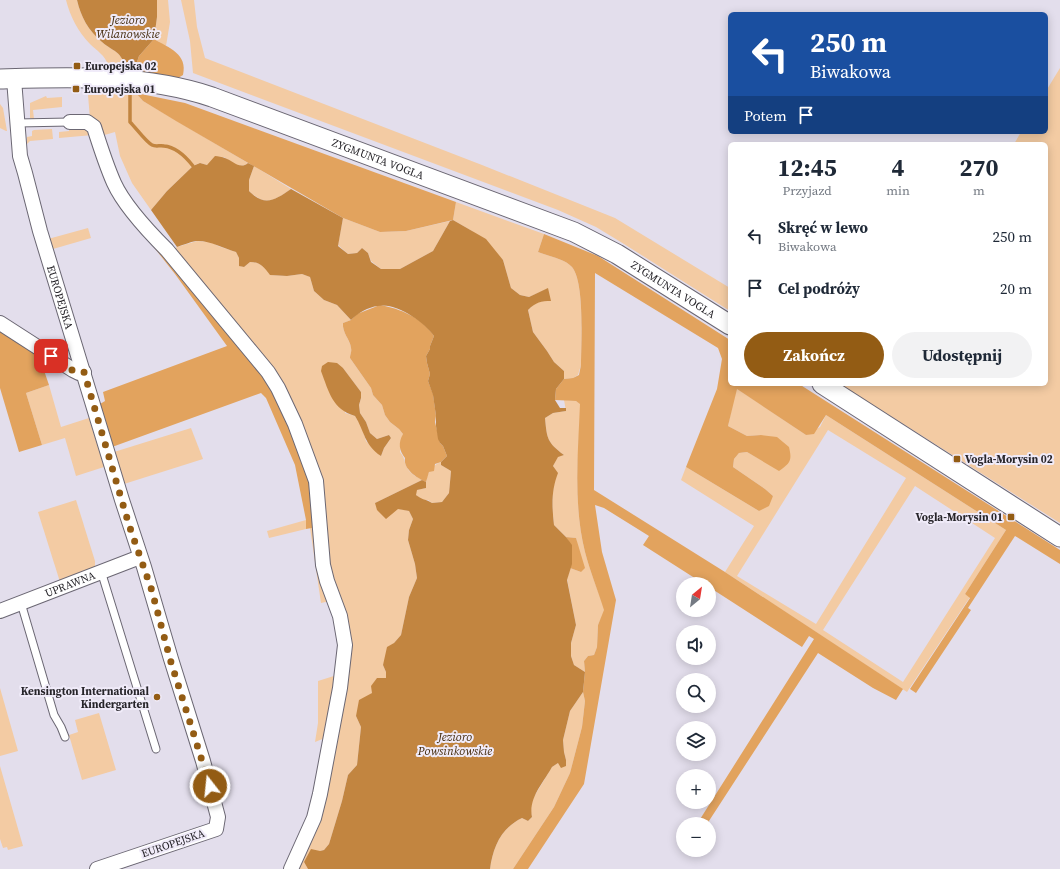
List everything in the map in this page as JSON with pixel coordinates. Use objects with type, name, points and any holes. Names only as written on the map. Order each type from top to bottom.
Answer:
[{"type":"street","name":"ZYGMUNTA VOGLA","points":[[7,79],[66,77],[142,81],[188,89],[212,97],[565,228],[596,242],[617,254],[728,324]]},
{"type":"street","name":"EUROPEJSKA","points":[[7,79],[18,124],[20,156],[30,193],[124,507],[203,761],[218,820],[216,829],[97,869]]},
{"type":"street","points":[[70,122],[87,122],[94,128],[114,183],[126,202],[268,372],[278,388],[296,424],[316,482],[323,565],[327,581],[342,621],[345,654],[336,711],[314,818],[291,869]]},
{"type":"street","points":[[0,323],[72,370],[84,372]]},
{"type":"street","points":[[825,386],[1060,536]]},
{"type":"street","name":"UPRAWNA","points":[[0,611],[140,556]]},
{"type":"lane","points":[[18,124],[70,122]]},
{"type":"lane","points":[[101,571],[156,750]]},
{"type":"lane","points":[[21,603],[54,715],[65,737]]},
{"type":"shaded area","points":[[66,0],[77,0],[83,18],[89,28],[102,42],[118,54],[126,66],[108,65],[103,56],[90,44],[78,29],[72,18]]},
{"type":"shaded area","points":[[157,0],[168,0],[170,22],[166,46],[154,39],[157,17]]},
{"type":"shaded area","points":[[181,0],[194,0],[197,27],[205,58],[615,218],[728,287],[728,310],[596,227],[558,210],[193,73],[190,41]]},
{"type":"shaded area","points":[[154,39],[176,52],[183,62],[183,75],[178,78],[139,71],[139,68],[133,67],[139,56]]},
{"type":"shaded area","points":[[1060,68],[1060,523],[843,386],[1048,386],[1048,142],[1015,142],[1020,134],[1048,134],[1048,88]]},
{"type":"shaded area","points":[[106,89],[123,90],[136,93],[143,101],[248,163],[242,166],[233,163],[224,157],[207,165],[200,163],[193,166],[167,191],[151,210],[132,183],[120,156],[115,132],[101,136],[90,119],[88,95],[98,94]]},
{"type":"shaded area","points":[[136,93],[185,103],[456,202],[453,220],[406,231],[380,232],[343,218],[176,121],[143,101]]},
{"type":"shaded area","points":[[46,96],[47,98],[62,97],[62,107],[33,110],[34,119],[30,118],[30,103]]},
{"type":"shaded area","points":[[0,104],[3,108],[7,131],[0,128]]},
{"type":"shaded area","points":[[84,124],[93,135],[59,138],[59,132],[69,131],[69,125]]},
{"type":"shaded area","points":[[52,129],[53,139],[30,141],[27,144],[27,137],[32,136],[32,131]]},
{"type":"shaded area","points":[[254,166],[291,189],[275,199],[270,200],[260,199],[255,196],[249,191],[249,180]]},
{"type":"shaded area","points":[[456,202],[544,234],[538,252],[561,260],[572,267],[579,286],[581,300],[581,365],[578,375],[573,378],[564,379],[564,371],[554,362],[533,332],[528,310],[535,303],[542,301],[547,289],[529,297],[520,295],[511,288],[503,260],[472,231],[453,220]]},
{"type":"shaded area","points":[[343,218],[380,232],[406,231],[450,221],[433,251],[400,269],[381,269],[371,261],[368,253],[362,248],[357,253],[348,254],[338,245]]},
{"type":"shaded area","points":[[88,228],[91,238],[53,249],[48,239]]},
{"type":"shaded area","points":[[544,234],[598,256],[728,339],[728,386],[802,386],[1060,550],[1060,564],[1015,536],[968,608],[971,610],[916,693],[910,689],[970,598],[965,594],[1006,530],[826,415],[814,434],[806,435],[737,389],[728,426],[747,436],[761,435],[777,437],[789,447],[790,461],[779,471],[747,452],[739,453],[734,459],[733,467],[773,496],[769,506],[759,511],[686,467],[717,389],[722,359],[718,348],[595,273],[594,490],[725,572],[903,689],[896,700],[873,688],[818,653],[712,817],[701,817],[706,809],[716,809],[716,794],[814,639],[809,636],[802,647],[716,592],[716,577],[693,577],[643,545],[649,536],[604,508],[595,505],[602,552],[616,600],[584,784],[528,869],[513,869],[554,807],[570,773],[582,727],[585,701],[583,692],[585,672],[584,661],[588,656],[594,655],[597,647],[598,625],[604,610],[589,566],[581,534],[577,478],[580,404],[576,401],[555,400],[556,389],[564,379],[573,378],[579,375],[581,365],[582,329],[579,286],[572,267],[561,260],[538,252]]},
{"type":"shaded area","points":[[145,236],[264,370],[305,460],[317,527],[306,529],[306,520],[295,465],[266,398],[261,393],[112,447],[100,404],[105,401],[103,392],[227,346],[175,274]]},
{"type":"shaded area","points":[[197,241],[211,242],[236,252],[239,258],[240,266],[244,267],[250,262],[253,262],[262,266],[271,275],[287,276],[302,274],[310,277],[314,291],[324,300],[337,305],[351,320],[343,323],[351,349],[350,358],[371,388],[373,395],[382,405],[385,415],[403,434],[400,452],[409,471],[422,480],[375,503],[409,511],[413,519],[409,530],[408,540],[415,564],[417,578],[409,597],[401,635],[394,643],[383,665],[387,679],[372,693],[356,716],[361,727],[357,765],[348,775],[329,844],[324,850],[320,851],[304,862],[308,869],[296,869],[348,649],[331,584],[312,460],[171,251],[177,247]],"holes":[[[343,368],[361,392],[359,405],[360,413],[366,422],[370,433],[377,439],[389,435],[391,438],[384,448],[381,456],[366,441],[362,427],[355,416],[345,413]]]},
{"type":"shaded area","points":[[380,305],[403,312],[417,319],[429,329],[434,336],[426,356],[430,374],[428,381],[433,394],[436,416],[435,422],[440,443],[443,446],[447,456],[441,462],[435,464],[434,471],[429,472],[426,482],[415,476],[406,466],[405,458],[401,452],[400,446],[400,440],[403,434],[385,415],[382,405],[373,395],[371,388],[350,358],[351,349],[343,323],[351,320],[357,314]]},
{"type":"shaded area","points":[[0,327],[37,350],[49,385],[26,393],[42,445],[19,452],[0,388]]},
{"type":"shaded area","points":[[49,385],[61,427],[89,418],[104,467],[76,476],[65,438],[42,445],[26,393]]},
{"type":"shaded area","points":[[736,388],[806,435],[820,427],[826,415],[1006,530],[965,594],[970,597],[907,692],[725,572],[754,526],[681,480],[686,467],[759,511],[773,496],[733,467],[734,459],[739,453],[747,452],[779,470],[761,435],[747,436],[728,426]],"holes":[[[828,430],[906,478],[816,624],[737,576]],[[915,486],[995,538],[903,682],[823,630]]]},
{"type":"shaded area","points":[[564,400],[576,401],[581,404],[577,478],[581,534],[585,552],[605,610],[598,625],[597,647],[594,655],[588,656],[584,661],[585,672],[574,665],[571,656],[571,643],[576,625],[567,579],[570,568],[581,572],[576,538],[566,537],[554,525],[553,518],[553,493],[557,473],[553,466],[558,456],[564,455],[551,443],[546,431],[545,418],[553,413],[566,411]]},
{"type":"shaded area","points":[[191,428],[203,459],[124,484],[114,452]]},
{"type":"shaded area","points":[[441,462],[441,465],[451,471],[449,493],[442,502],[432,503],[428,500],[422,500],[416,495],[416,490],[426,488],[426,480],[429,472],[434,466]]},
{"type":"shaded area","points":[[76,500],[95,561],[95,568],[60,582],[38,512]]},
{"type":"shaded area","points":[[306,520],[306,529],[269,538],[267,531]]},
{"type":"shaded area","points":[[317,527],[330,601],[321,603],[310,528]]},
{"type":"shaded area","points":[[566,537],[576,538],[585,568],[581,572],[570,568],[572,552]]},
{"type":"shaded area","points":[[337,675],[325,738],[315,742],[318,723],[318,681]]},
{"type":"shaded area","points":[[0,688],[18,751],[0,756]]},
{"type":"shaded area","points":[[583,692],[585,701],[582,727],[570,773],[554,807],[513,869],[490,869],[493,853],[503,833],[522,818],[528,821],[532,817],[530,809],[532,800],[552,767],[566,760],[563,740],[570,711]]},
{"type":"shaded area","points":[[99,713],[116,770],[82,780],[69,735],[78,732],[75,720]]},
{"type":"shaded area","points":[[0,766],[23,846],[8,850],[7,847],[3,848],[0,839]]},
{"type":"water","name":"Jezioro Wilanowskie","points":[[77,0],[157,0],[157,17],[154,39],[139,56],[133,67],[126,66],[118,54],[93,33],[83,18]]},
{"type":"water","name":"Jezioro Powsinkowskie","points":[[215,156],[225,158],[242,166],[248,163],[254,166],[249,180],[249,191],[260,199],[275,199],[291,189],[343,218],[338,246],[348,254],[357,253],[362,248],[368,253],[371,262],[381,269],[400,269],[433,251],[450,221],[453,220],[486,239],[503,260],[511,288],[520,295],[529,297],[548,288],[551,301],[539,302],[528,310],[533,332],[554,362],[564,371],[564,379],[556,389],[555,400],[560,408],[566,408],[566,411],[553,413],[545,418],[546,431],[549,440],[554,447],[564,455],[558,457],[553,466],[558,473],[553,493],[553,518],[554,525],[572,545],[572,564],[567,580],[576,625],[571,643],[571,656],[574,665],[585,672],[583,692],[570,711],[563,740],[566,766],[561,768],[558,763],[552,767],[534,797],[531,810],[532,817],[528,821],[522,818],[503,833],[493,853],[490,869],[308,869],[304,862],[311,849],[320,851],[324,850],[329,844],[348,775],[357,765],[361,727],[356,716],[359,700],[372,693],[371,686],[377,678],[386,678],[386,672],[383,665],[387,647],[394,643],[401,635],[409,597],[417,578],[415,564],[408,540],[409,530],[413,519],[409,511],[398,509],[386,519],[377,510],[375,503],[422,480],[426,482],[426,488],[417,490],[416,495],[420,498],[432,503],[442,502],[449,493],[451,471],[441,465],[441,462],[447,456],[438,439],[433,395],[428,381],[430,374],[426,356],[434,336],[417,319],[393,307],[378,306],[367,309],[351,320],[337,305],[324,300],[314,291],[310,277],[302,274],[287,276],[270,275],[262,266],[253,262],[250,262],[244,267],[239,266],[239,258],[236,252],[206,242],[196,241],[177,247],[151,210],[167,191],[193,166],[200,163],[207,165]]},
{"type":"water","points":[[328,362],[337,363],[343,368],[361,392],[359,405],[360,413],[366,422],[370,433],[377,439],[389,435],[391,438],[384,448],[381,456],[375,452],[368,443],[355,416],[341,409],[332,399],[321,371],[322,366]]},
{"type":"waterway","points":[[130,85],[130,122],[144,138],[154,146],[168,147],[177,150],[193,166]]},
{"type":"place","name":"Europejska 02","points":[[77,66]]},
{"type":"place","name":"Europejska 01","points":[[76,89]]},
{"type":"place","name":"Vogla-Morysin 02","points":[[957,459]]},
{"type":"place","name":"Vogla-Morysin 01","points":[[1011,517]]},
{"type":"place","name":"Kensington International Kindergarten","points":[[157,697]]},
{"type":"route","points":[[51,356],[72,370],[81,373],[84,372],[129,525],[152,591],[170,659],[210,786]]}]
